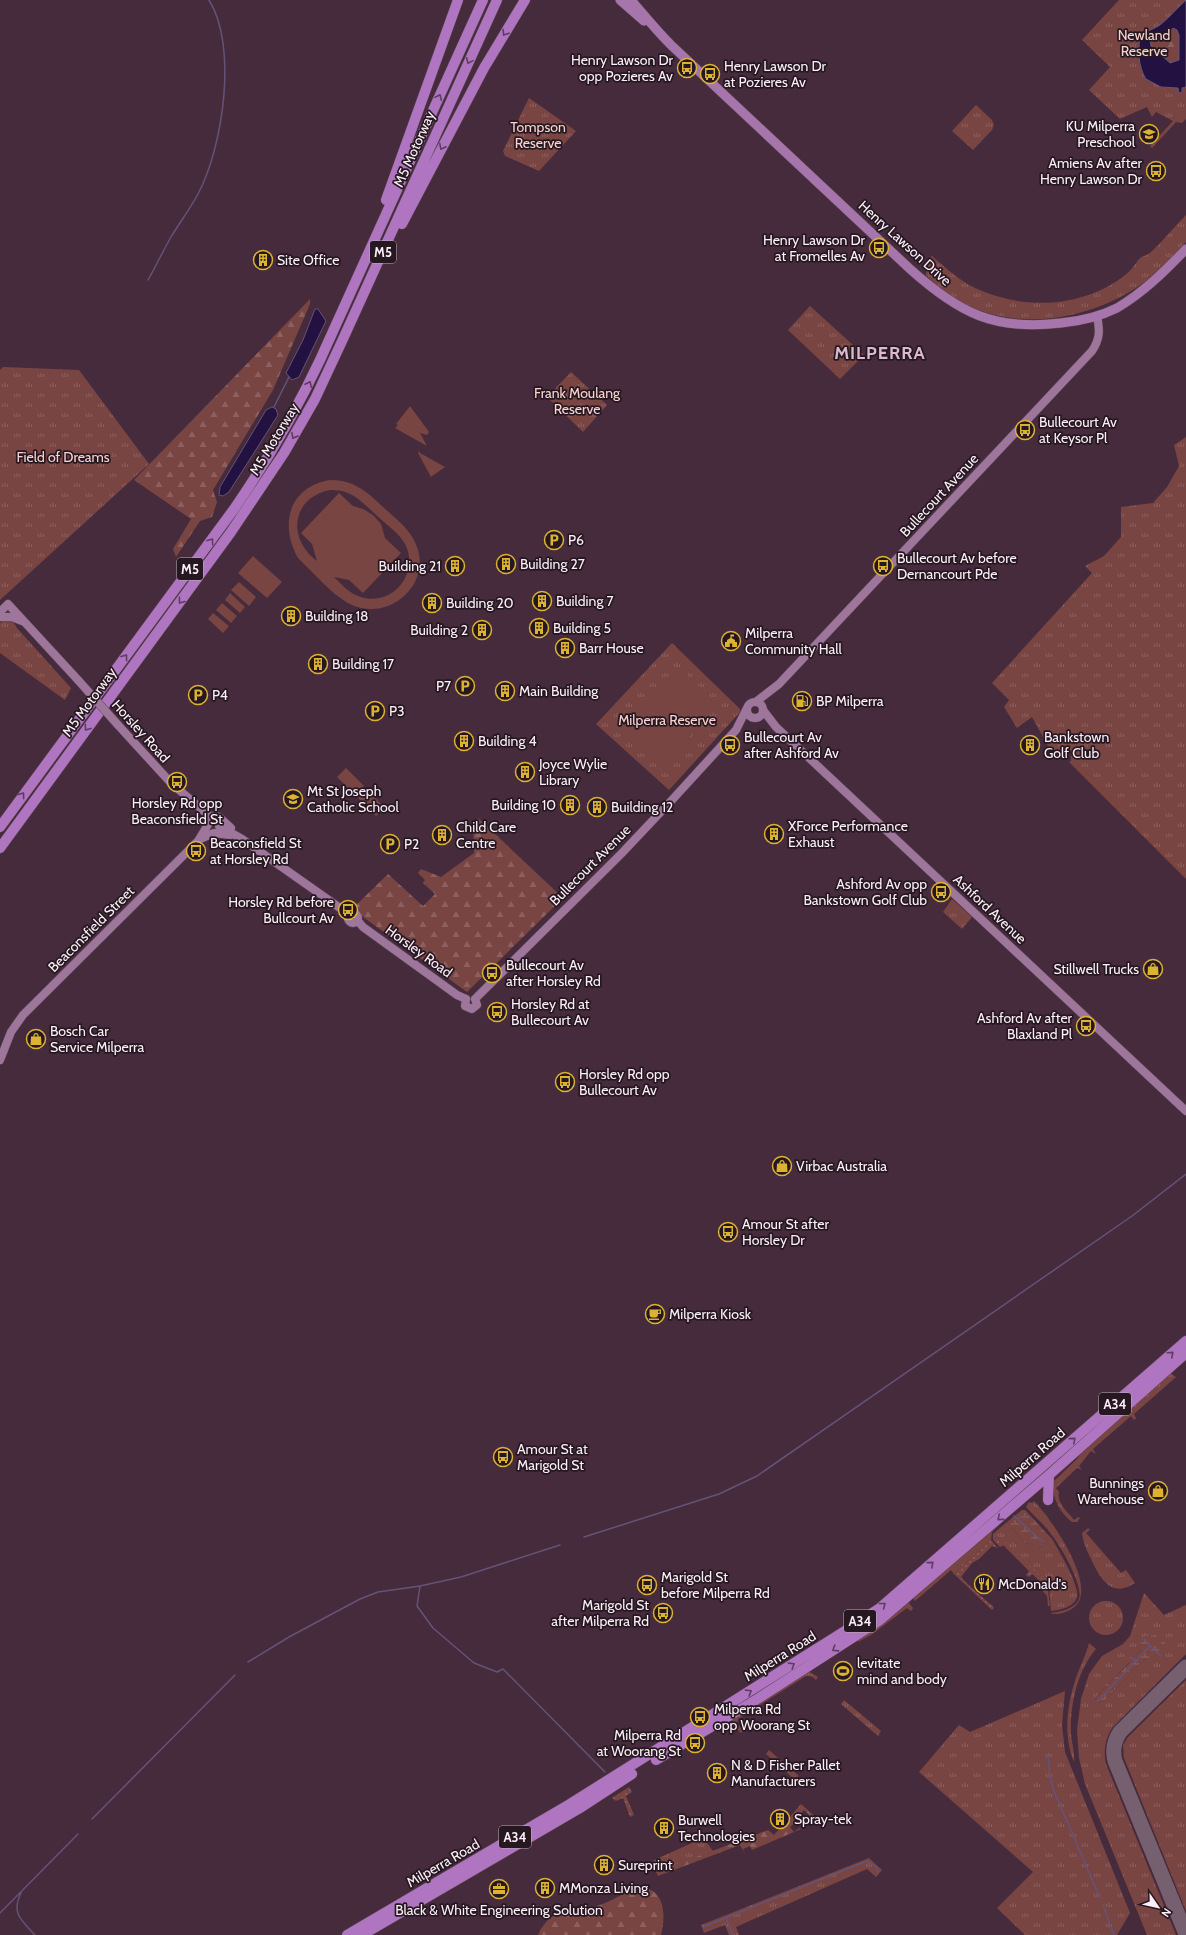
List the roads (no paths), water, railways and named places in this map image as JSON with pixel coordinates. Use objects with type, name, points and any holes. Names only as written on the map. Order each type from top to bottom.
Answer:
[{"type":"highway","points":[[351,294],[403,155],[458,0]]},
{"type":"highway","name":"M5 Motorway","points":[[0,827],[234,509],[270,456],[302,398],[351,294],[483,0]]},
{"type":"highway","name":"M5 Motorway","points":[[0,848],[231,532],[284,453],[314,399],[344,339],[497,0]]},
{"type":"highway","points":[[344,339],[469,96],[525,0]]},
{"type":"highway","name":"Milperra Road","points":[[347,1935],[611,1779],[880,1608],[1186,1341]]},
{"type":"highway","name":"Milperra Road","points":[[362,1935],[580,1808],[679,1745],[759,1698],[870,1626],[892,1610],[1049,1475],[1186,1353]]},
{"type":"highway","points":[[1048,1500],[1049,1475]]},
{"type":"main road","name":"Henry Lawson Drive","points":[[620,0],[641,19],[649,23]]},
{"type":"main road","name":"Henry Lawson Drive","points":[[631,0],[649,23],[915,273],[952,302],[986,319],[1020,325],[1038,326],[1079,322],[1097,316],[1117,308],[1143,290],[1186,249]]},
{"type":"main road","name":"Bullecourt Avenue","points":[[757,701],[779,684],[1092,351],[1100,335],[1097,316]]},
{"type":"main road","name":"Horsley Road","points":[[0,612],[8,604],[171,783],[216,823],[241,835],[240,839],[350,915],[350,922],[354,923],[358,921],[363,927],[457,995],[471,999]]},
{"type":"main road","points":[[0,617],[12,617],[25,622]]},
{"type":"main road","name":"Bullecourt Avenue","points":[[763,709],[779,684]]},
{"type":"main road","points":[[757,701],[763,709],[756,718],[747,713],[746,708],[750,702],[757,701]]},
{"type":"main road","name":"Bullecourt Avenue","points":[[736,730],[746,708]]},
{"type":"main road","name":"Ashford Avenue","points":[[763,709],[776,727],[1186,1111]]},
{"type":"main road","name":"Bullecourt Avenue","points":[[471,999],[622,853],[736,730],[756,718]]},
{"type":"main road","name":"Ashford Avenue","points":[[756,718],[776,727]]},
{"type":"main road","points":[[210,834],[216,823]]},
{"type":"main road","name":"Beaconsfield Street","points":[[0,1060],[11,1032],[23,1016],[216,823]]},
{"type":"main road","points":[[198,841],[210,834],[223,833],[240,839]]},
{"type":"waterway","points":[[148,280],[171,237],[198,194],[207,174],[220,124],[224,97],[225,69],[223,43],[218,20],[209,0]]},
{"type":"waterway","points":[[274,407],[289,377]]},
{"type":"waterway","points":[[584,1537],[719,1494],[757,1476],[1132,1216],[1186,1174]]},
{"type":"waterway","points":[[1014,1516],[1043,1542]]},
{"type":"waterway","points":[[1018,1518],[1026,1517]]},
{"type":"waterway","points":[[248,1662],[289,1637],[360,1599],[378,1592],[420,1586],[461,1577],[560,1545]]},
{"type":"waterway","points":[[420,1586],[417,1606],[433,1628],[474,1663],[497,1672],[503,1669],[605,1772]]},
{"type":"waterway","points":[[1143,1639],[1161,1656]]},
{"type":"waterway","points":[[1097,1702],[1150,1646]]},
{"type":"waterway","points":[[1130,1657],[1137,1661]]},
{"type":"waterway","points":[[92,1819],[235,1675]]},
{"type":"waterway","points":[[1048,1756],[1050,1777],[1054,1791],[1100,1898]]},
{"type":"waterway","points":[[0,1913],[78,1834]]},
{"type":"waterway","points":[[703,1927],[867,1861],[876,1867],[878,1872]]},
{"type":"waterway","points":[[21,1893],[18,1900],[17,1911],[19,1916],[35,1935]]},
{"type":"waterway","points":[[1103,1905],[1114,1935]]},
{"type":"waterway","points":[[726,1918],[733,1935]]},
{"type":"place","name":"Henry Lawson Dr opp Pozieres Av","points":[[687,68]]},
{"type":"place","name":"Henry Lawson Dr at Pozieres Av","points":[[710,74]]},
{"type":"place","name":"KU Milperra Preschool","points":[[1149,134]]},
{"type":"place","name":"Amiens Av after Henry Lawson Dr","points":[[1156,171]]},
{"type":"place","name":"Henry Lawson Dr at Fromelles Av","points":[[879,248]]},
{"type":"place","name":"Site Office","points":[[263,260]]},
{"type":"place","name":"Bullecourt Av at Keysor Pl","points":[[1025,430]]},
{"type":"place","name":"P6","points":[[554,540]]},
{"type":"place","name":"Building 27","points":[[506,564]]},
{"type":"place","name":"Building 21","points":[[455,566]]},
{"type":"place","name":"Bullecourt Av before Dernancourt Pde","points":[[883,566]]},
{"type":"place","name":"Building 7","points":[[542,601]]},
{"type":"place","name":"Building 20","points":[[432,603]]},
{"type":"place","name":"Building 18","points":[[291,616]]},
{"type":"place","name":"Building 5","points":[[539,628]]},
{"type":"place","name":"Building 2","points":[[482,630]]},
{"type":"place","name":"Milperra Community Hall","points":[[731,641]]},
{"type":"place","name":"Barr House","points":[[565,648]]},
{"type":"place","name":"Building 17","points":[[318,664]]},
{"type":"place","name":"P7","points":[[465,686]]},
{"type":"place","name":"Main Building","points":[[505,691]]},
{"type":"place","name":"P4","points":[[198,695]]},
{"type":"place","name":"BP Milperra","points":[[802,701]]},
{"type":"place","name":"P3","points":[[375,711]]},
{"type":"place","name":"Building 4","points":[[464,741]]},
{"type":"place","name":"Bullecourt Av after Ashford Av","points":[[730,745]]},
{"type":"place","name":"Bankstown Golf Club","points":[[1030,745]]},
{"type":"place","name":"Joyce Wylie Library","points":[[525,772]]},
{"type":"place","name":"Horsley Rd opp Beaconsfield St","points":[[177,782]]},
{"type":"place","name":"Mt St Joseph Catholic School","points":[[293,799]]},
{"type":"place","name":"Building 10","points":[[570,805]]},
{"type":"place","name":"Building 12","points":[[597,807]]},
{"type":"place","name":"XForce Performance Exhaust","points":[[774,834]]},
{"type":"place","name":"Child Care Centre","points":[[442,835]]},
{"type":"place","name":"P2","points":[[390,844]]},
{"type":"place","name":"Beaconsfield St at Horsley Rd","points":[[196,851]]},
{"type":"place","name":"Ashford Av opp Bankstown Golf Club","points":[[941,892]]},
{"type":"place","name":"Horsley Rd before Bullcourt Av","points":[[348,910]]},
{"type":"place","name":"Stillwell Trucks","points":[[1153,969]]},
{"type":"place","name":"Bullecourt Av after Horsley Rd","points":[[492,973]]},
{"type":"place","name":"Horsley Rd at Bullecourt Av","points":[[497,1012]]},
{"type":"place","name":"Ashford Av after Blaxland Pl","points":[[1086,1026]]},
{"type":"place","name":"Bosch Car Service Milperra","points":[[36,1039]]},
{"type":"place","name":"Horsley Rd opp Bullecourt Av","points":[[565,1082]]},
{"type":"place","name":"Virbac Australia","points":[[782,1166]]},
{"type":"place","name":"Amour St after Horsley Dr","points":[[728,1232]]},
{"type":"place","name":"Milperra Kiosk","points":[[655,1314]]},
{"type":"place","name":"Amour St at Marigold St","points":[[503,1457]]},
{"type":"place","name":"Bunnings Warehouse","points":[[1158,1491]]},
{"type":"place","name":"McDonald's","points":[[984,1584]]},
{"type":"place","name":"Marigold St before Milperra Rd","points":[[647,1585]]},
{"type":"place","name":"Marigold St after Milperra Rd","points":[[663,1613]]},
{"type":"place","name":"levitate mind and body","points":[[843,1671]]},
{"type":"place","name":"Milperra Rd opp Woorang St","points":[[700,1717]]},
{"type":"place","name":"Milperra Rd at Woorang St","points":[[695,1743]]},
{"type":"place","name":"N & D Fisher Pallet Manufacturers","points":[[717,1773]]},
{"type":"place","name":"Spray-tek","points":[[780,1819]]},
{"type":"place","name":"Burwell Technologies","points":[[664,1828]]},
{"type":"place","name":"Sureprint","points":[[604,1865]]},
{"type":"place","name":"MMonza Living","points":[[545,1888]]},
{"type":"place","name":"Black & White Engineering Solution","points":[[499,1889]]},
{"type":"district","name":"MILPERRA","points":[[880,353]]},
{"type":"park label","name":"Newland Reserve","points":[[1144,44]]},
{"type":"park label","name":"Tompson Reserve","points":[[538,136]]},
{"type":"park label","name":"Frank Moulang Reserve","points":[[577,402]]},
{"type":"park label","name":"Field of Dreams","points":[[63,457]]},
{"type":"park label","name":"Milperra Reserve","points":[[667,720]]}]
